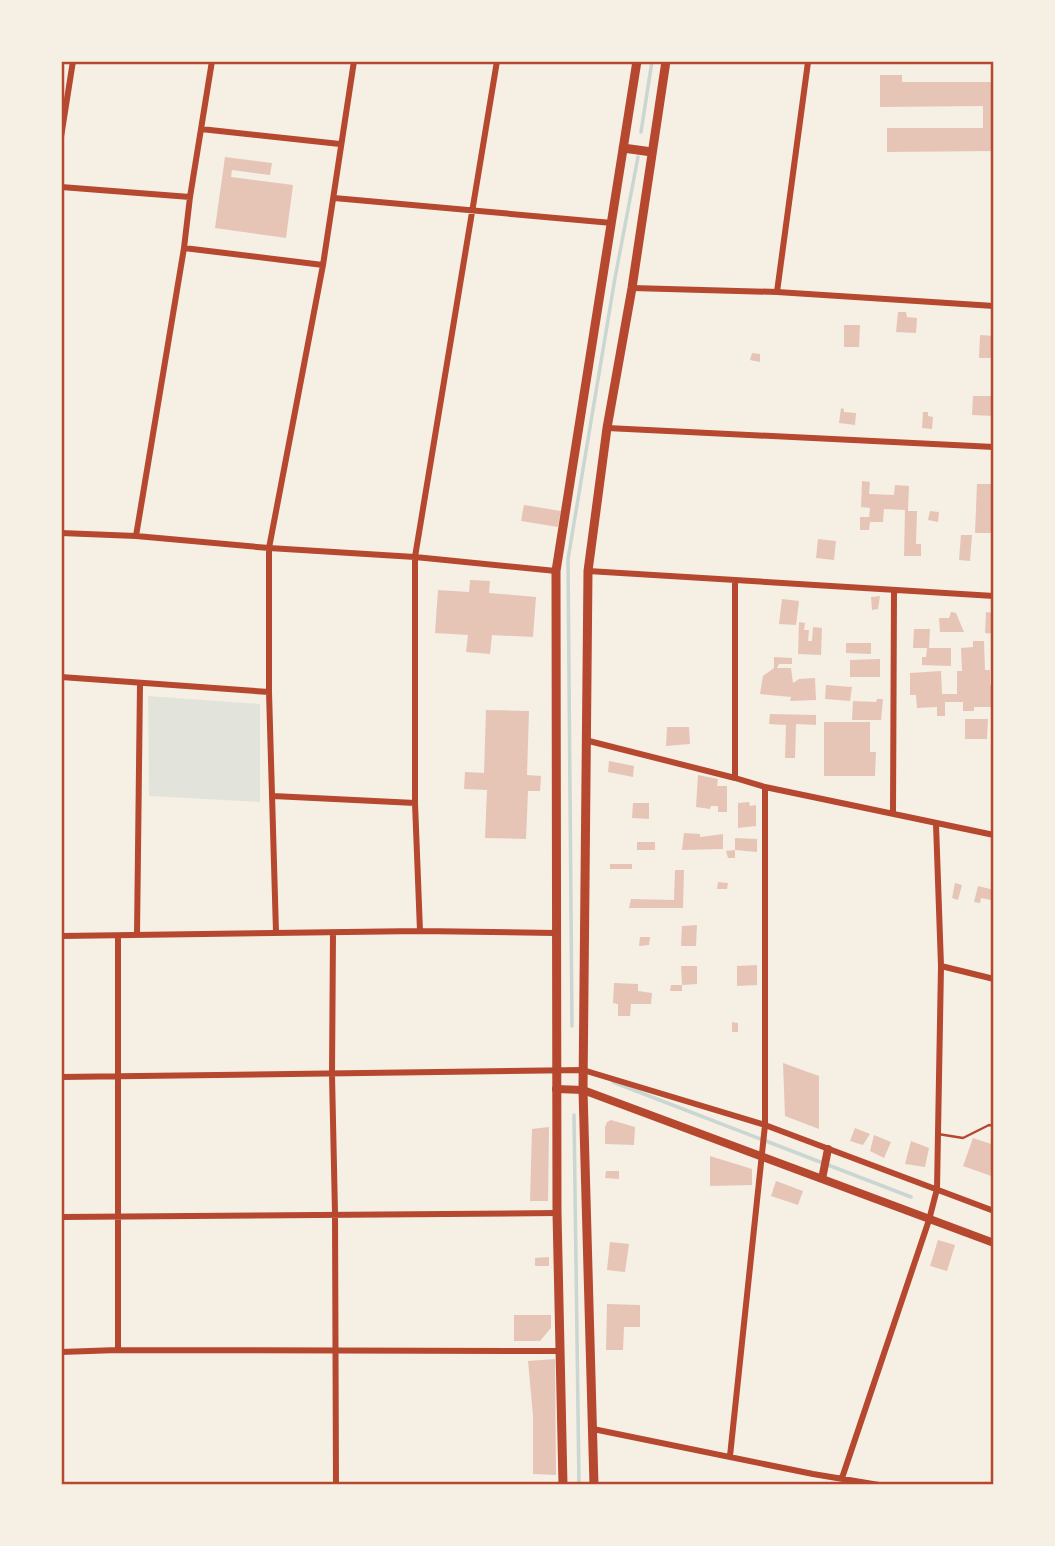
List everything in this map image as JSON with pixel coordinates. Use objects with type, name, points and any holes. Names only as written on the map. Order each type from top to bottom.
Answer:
[{"type":"main road","points":[[563,1485],[556,1089],[556,571],[637,61]]},
{"type":"main road","points":[[594,1485],[583,1090],[584,740],[588,571],[607,428],[632,288],[666,61]]},
{"type":"main road","points":[[623,148],[652,152]]},
{"type":"street","points":[[61,137],[73,61]]},
{"type":"street","points":[[136,536],[212,61]]},
{"type":"street","points":[[276,932],[269,548],[323,265],[354,61]]},
{"type":"street","points":[[420,931],[415,803],[415,557],[497,61]]},
{"type":"street","points":[[793,61],[825,61]]},
{"type":"street","points":[[777,292],[808,62]]},
{"type":"street","points":[[201,129],[340,144]]},
{"type":"street","points":[[61,187],[190,197]]},
{"type":"street","points":[[334,198],[612,223]]},
{"type":"street","points":[[184,248],[323,265]]},
{"type":"street","points":[[632,288],[777,292],[994,306]]},
{"type":"street","points":[[607,428],[994,447]]},
{"type":"street","points":[[61,533],[415,557],[556,571]]},
{"type":"street","points":[[588,571],[994,596]]},
{"type":"street","points":[[735,580],[735,778]]},
{"type":"street","points":[[893,813],[894,590]]},
{"type":"street","points":[[61,677],[270,692]]},
{"type":"street","points":[[137,935],[140,684]]},
{"type":"street","points":[[584,740],[765,787],[994,835]]},
{"type":"street","points":[[730,1456],[764,1129],[765,787]]},
{"type":"street","points":[[273,796],[415,803]]},
{"type":"street","points":[[842,1478],[937,1189],[941,966],[936,824]]},
{"type":"street","points":[[61,936],[420,931],[555,933]]},
{"type":"street","points":[[333,933],[336,1485]]},
{"type":"street","points":[[118,936],[118,1350]]},
{"type":"street","points":[[941,966],[994,979]]},
{"type":"street","points":[[61,1077],[583,1070],[764,1129],[994,1210]]},
{"type":"street","points":[[556,1089],[583,1090],[761,1152],[929,1220],[994,1242]]},
{"type":"street","points":[[823,1175],[828,1152]]},
{"type":"street","points":[[61,1217],[557,1213]]},
{"type":"street","points":[[61,1352],[559,1351]]},
{"type":"street","points":[[593,1429],[879,1485]]},
{"type":"street","points":[[813,1474],[813,1485]]},
{"type":"lane","points":[[938,1134],[963,1138],[989,1125],[994,1126]]},
{"type":"shaded area","points":[[148,696],[260,704],[260,802],[149,796]]},
{"type":"building","points":[[880,75],[902,75],[902,82],[994,82],[994,151],[887,152],[887,128],[983,128],[983,106],[880,107]]},
{"type":"building","points":[[225,157],[272,163],[270,175],[232,170],[231,177],[293,185],[286,238],[215,228]]},
{"type":"building","points":[[898,312],[906,312],[907,317],[917,318],[916,333],[896,332]]},
{"type":"building","points":[[844,325],[860,325],[859,347],[844,347]]},
{"type":"building","points":[[980,335],[994,336],[994,358],[979,358]]},
{"type":"building","points":[[752,353],[760,354],[760,362],[750,360]]},
{"type":"building","points":[[973,396],[994,396],[994,416],[972,415]]},
{"type":"building","points":[[841,408],[844,412],[856,413],[855,425],[839,423]]},
{"type":"building","points":[[923,412],[928,412],[928,416],[933,417],[932,429],[922,428]]},
{"type":"building","points":[[862,481],[870,482],[869,494],[894,495],[895,485],[909,486],[908,511],[917,511],[916,544],[921,544],[921,556],[904,556],[905,510],[884,509],[883,522],[870,522],[869,530],[860,530],[860,517],[869,517],[870,508],[861,507]]},
{"type":"building","points":[[977,484],[994,484],[991,523],[994,523],[994,533],[975,533]]},
{"type":"building","points":[[524,505],[561,511],[558,527],[521,521]]},
{"type":"building","points":[[930,511],[939,512],[938,522],[928,520]]},
{"type":"building","points":[[961,535],[972,535],[970,561],[959,560]]},
{"type":"building","points":[[818,539],[836,541],[834,560],[816,558]]},
{"type":"building","points":[[470,580],[490,581],[489,593],[536,597],[533,637],[492,635],[490,654],[466,652],[468,635],[435,633],[438,590],[469,592]]},
{"type":"building","points":[[880,596],[878,609],[872,610],[871,597]]},
{"type":"building","points":[[782,599],[799,601],[796,625],[779,624]]},
{"type":"building","points":[[951,612],[956,613],[964,632],[940,632],[939,618],[949,618]]},
{"type":"building","points":[[986,612],[994,613],[994,634],[985,633]]},
{"type":"building","points":[[799,622],[805,623],[804,630],[809,630],[808,641],[812,641],[813,627],[822,628],[821,655],[798,654]]},
{"type":"building","points":[[914,629],[930,629],[929,648],[951,648],[951,666],[922,665],[922,657],[926,657],[927,648],[913,648]]},
{"type":"building","points":[[973,641],[984,641],[985,670],[990,670],[990,685],[994,685],[994,707],[974,707],[974,711],[963,711],[963,702],[945,702],[945,716],[937,716],[937,707],[917,708],[916,695],[910,695],[910,673],[941,671],[942,694],[957,694],[957,671],[962,671],[961,648],[973,647]]},
{"type":"building","points":[[846,643],[871,643],[871,654],[846,653]]},
{"type":"building","points":[[774,657],[792,658],[792,664],[779,664],[777,668],[791,668],[793,683],[799,679],[815,678],[816,700],[790,701],[791,697],[760,694],[763,676],[774,668]]},
{"type":"building","points":[[880,659],[880,677],[850,677],[850,660]]},
{"type":"building","points":[[826,685],[852,687],[850,701],[825,699]]},
{"type":"building","points":[[877,699],[883,699],[881,720],[852,720],[853,701],[876,702]]},
{"type":"building","points":[[486,710],[529,711],[527,775],[541,776],[540,791],[528,791],[526,839],[485,838],[487,790],[464,789],[465,772],[484,773]]},
{"type":"building","points":[[770,714],[816,715],[816,725],[796,724],[795,758],[785,758],[786,725],[769,724]]},
{"type":"building","points":[[965,719],[988,719],[987,739],[965,739]]},
{"type":"building","points":[[824,722],[870,722],[870,752],[876,752],[875,776],[824,776]]},
{"type":"building","points":[[667,727],[689,727],[690,744],[666,746]]},
{"type":"building","points":[[609,761],[634,766],[633,777],[608,772]]},
{"type":"building","points":[[698,775],[718,779],[717,786],[727,786],[727,812],[718,812],[718,806],[711,806],[710,809],[696,807]]},
{"type":"building","points":[[749,802],[750,806],[756,805],[756,826],[738,828],[738,803]]},
{"type":"building","points":[[633,803],[649,803],[649,819],[632,818]]},
{"type":"building","points":[[684,833],[700,834],[700,837],[723,834],[723,849],[682,850]]},
{"type":"building","points":[[735,838],[757,839],[757,852],[735,850]]},
{"type":"building","points":[[637,842],[655,842],[655,850],[637,850]]},
{"type":"building","points":[[735,850],[735,858],[728,858],[726,851]]},
{"type":"building","points":[[610,864],[632,864],[632,869],[610,869]]},
{"type":"building","points":[[675,870],[684,870],[683,908],[629,908],[631,899],[674,900]]},
{"type":"building","points":[[718,882],[728,883],[727,889],[717,889]]},
{"type":"building","points":[[955,883],[962,885],[958,900],[952,898]]},
{"type":"building","points":[[978,886],[994,890],[991,900],[981,898],[980,903],[974,902]]},
{"type":"building","points":[[697,925],[696,946],[681,946],[682,926]]},
{"type":"building","points":[[640,937],[650,937],[649,945],[639,946]]},
{"type":"building","points":[[757,965],[757,985],[737,986],[737,966]]},
{"type":"building","points":[[681,966],[697,966],[697,984],[682,985]]},
{"type":"building","points":[[614,983],[638,984],[638,991],[652,993],[651,1004],[631,1004],[630,1016],[618,1016],[618,1004],[613,1003]]},
{"type":"building","points":[[671,985],[682,985],[682,991],[670,991]]},
{"type":"building","points":[[732,1022],[738,1023],[738,1032],[732,1032]]},
{"type":"building","points":[[783,1063],[819,1076],[819,1129],[785,1116]]},
{"type":"building","points":[[611,1120],[635,1127],[634,1145],[605,1144],[605,1127]]},
{"type":"building","points":[[549,1127],[548,1201],[530,1201],[532,1129]]},
{"type":"building","points":[[855,1128],[870,1134],[863,1145],[850,1141]]},
{"type":"building","points":[[874,1135],[891,1142],[884,1158],[870,1151]]},
{"type":"building","points":[[973,1138],[994,1145],[994,1177],[963,1166]]},
{"type":"building","points":[[911,1141],[929,1148],[925,1167],[905,1164]]},
{"type":"building","points":[[710,1156],[752,1169],[752,1185],[710,1186]]},
{"type":"building","points":[[606,1171],[619,1171],[619,1179],[605,1178]]},
{"type":"building","points":[[776,1181],[803,1191],[798,1205],[771,1196]]},
{"type":"building","points":[[938,1240],[955,1245],[947,1271],[930,1266]]},
{"type":"building","points":[[610,1242],[629,1244],[625,1272],[607,1270]]},
{"type":"building","points":[[549,1257],[549,1266],[535,1266],[535,1258]]},
{"type":"building","points":[[607,1304],[640,1305],[640,1327],[624,1327],[623,1350],[606,1350]]},
{"type":"building","points":[[514,1315],[551,1315],[551,1328],[540,1341],[514,1341]]},
{"type":"building","points":[[555,1359],[556,1475],[533,1474],[533,1416],[528,1361]]},
{"type":"waterway","points":[[641,132],[652,61]]},
{"type":"waterway","points":[[572,1026],[568,559],[638,157]]},
{"type":"waterway","points":[[613,1082],[911,1197]]},
{"type":"waterway","points":[[574,1115],[579,1485]]}]
